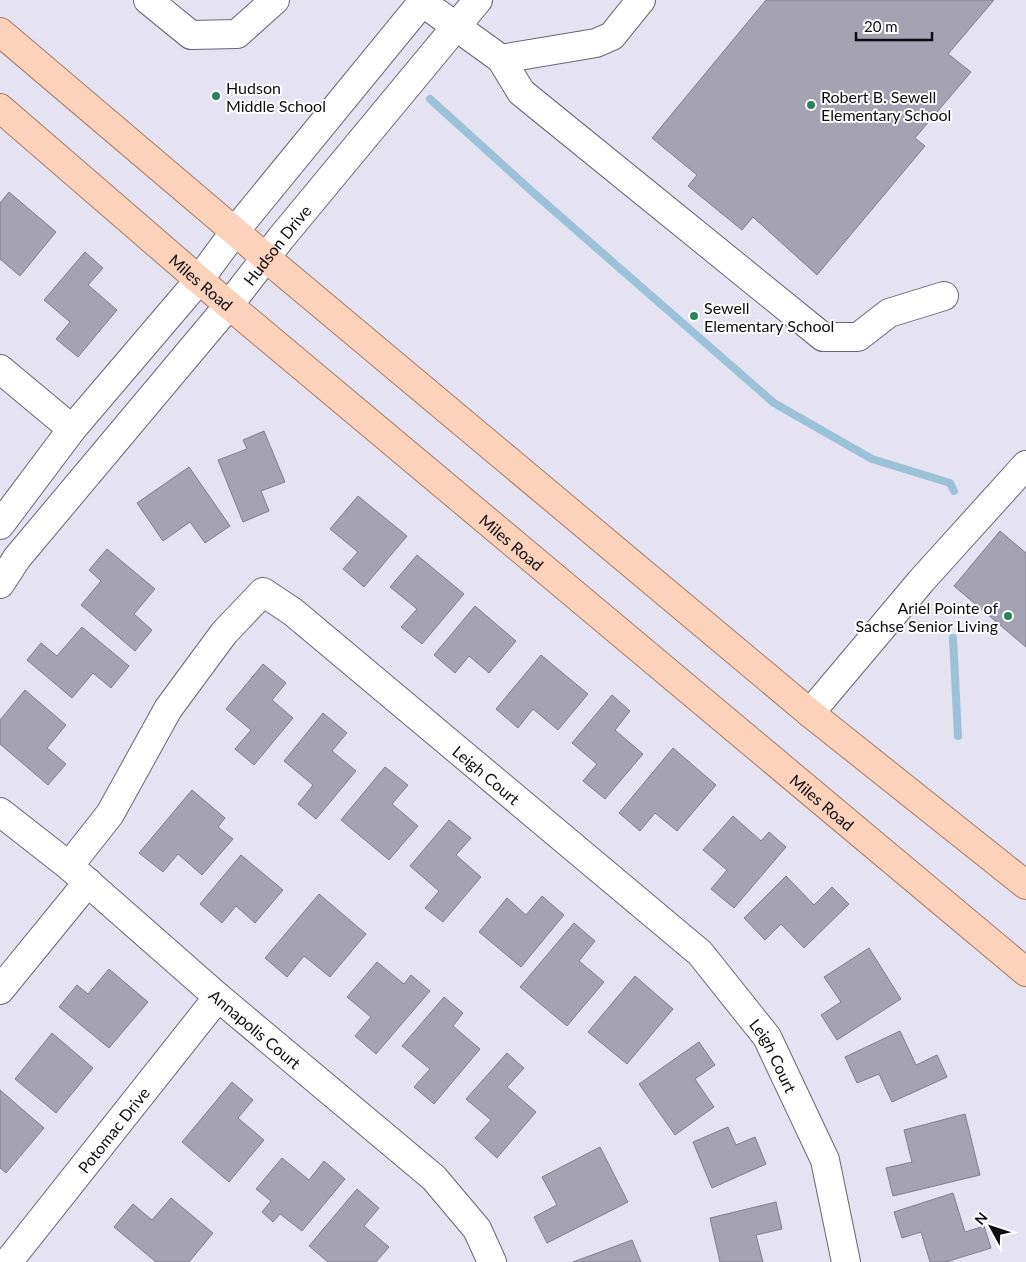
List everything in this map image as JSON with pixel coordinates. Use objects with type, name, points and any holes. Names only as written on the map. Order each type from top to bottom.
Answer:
[{"type":"main road","points":[[0,32],[234,231],[810,713],[1026,885]]},
{"type":"main road","name":"Miles Road","points":[[0,108],[199,280],[1026,972]]},
{"type":"street","points":[[148,0],[191,35],[237,34],[275,0]]},
{"type":"street","name":"Hudson Drive","points":[[0,584],[17,558],[229,305],[265,257],[478,0]]},
{"type":"street","points":[[501,60],[596,43],[612,36],[641,0]]},
{"type":"street","points":[[0,525],[72,429],[199,280],[234,231],[423,1],[501,60],[521,92],[823,336],[858,337],[889,312],[944,296]]},
{"type":"street","points":[[0,369],[72,429]]},
{"type":"street","points":[[810,713],[922,580],[1026,465]]},
{"type":"street","name":"Leigh Court","points":[[78,874],[168,710],[224,633],[263,592],[293,612],[700,953],[767,1037],[825,1160],[846,1262]]},
{"type":"street","name":"Annapolis Court","points":[[0,812],[78,874],[218,997],[434,1178],[477,1229],[492,1262]]},
{"type":"street","points":[[0,990],[78,874]]},
{"type":"street","name":"Potomac Drive","points":[[8,1262],[218,997]]},
{"type":"building","name":"Robert B. Sewell Elementary School","points":[[766,0],[994,0],[948,54],[971,72],[915,138],[925,146],[817,275],[753,217],[742,230],[688,186],[697,175],[652,138]]},
{"type":"building","points":[[9,192],[56,232],[20,276],[0,259],[0,203]]},
{"type":"building","points":[[85,252],[103,268],[88,285],[117,310],[78,357],[56,339],[70,322],[44,300]]},
{"type":"building","points":[[264,431],[285,482],[261,491],[269,511],[243,522],[218,460],[247,449],[243,440]]},
{"type":"building","points":[[189,467],[230,526],[205,543],[190,522],[163,541],[137,503]]},
{"type":"building","points":[[358,496],[407,536],[364,587],[343,569],[358,552],[330,529]]},
{"type":"building","name":"Ariel Pointe of Sachse Senior Living","points":[[1000,531],[1026,553],[1026,647],[954,586]]},
{"type":"building","points":[[107,549],[155,589],[134,614],[152,630],[135,651],[81,605],[101,581],[89,570]]},
{"type":"building","points":[[417,555],[464,594],[422,644],[401,627],[417,609],[390,587]]},
{"type":"building","points":[[475,606],[516,641],[489,673],[469,656],[455,673],[434,655]]},
{"type":"building","points":[[82,627],[129,666],[111,688],[93,673],[72,698],[27,660],[41,643],[57,656]]},
{"type":"building","points":[[541,655],[588,694],[558,730],[533,709],[518,728],[496,709]]},
{"type":"building","points":[[263,664],[286,683],[272,700],[293,718],[254,765],[235,749],[251,730],[226,709]]},
{"type":"building","points":[[25,690],[66,725],[47,748],[66,764],[48,785],[0,744],[0,720]]},
{"type":"building","points":[[612,695],[630,711],[615,730],[643,754],[605,799],[583,781],[597,764],[572,743]]},
{"type":"building","points":[[323,713],[347,733],[332,751],[356,771],[316,819],[298,804],[313,785],[284,761]]},
{"type":"building","points":[[673,748],[716,785],[677,831],[655,813],[640,831],[619,813]]},
{"type":"building","points":[[385,767],[408,785],[392,804],[418,826],[389,860],[341,820]]},
{"type":"building","points":[[192,790],[225,818],[218,827],[233,839],[202,875],[178,854],[163,872],[139,853]]},
{"type":"building","points":[[733,816],[761,841],[769,832],[786,847],[734,908],[711,889],[727,870],[703,850]]},
{"type":"building","points":[[449,820],[471,838],[456,855],[481,877],[443,922],[425,908],[439,891],[410,866]]},
{"type":"building","points":[[241,855],[283,890],[255,923],[236,906],[222,923],[200,904]]},
{"type":"building","points":[[786,876],[814,905],[832,887],[849,904],[804,948],[781,924],[765,940],[744,918]]},
{"type":"building","points":[[319,894],[366,934],[330,977],[304,956],[287,977],[265,958]]},
{"type":"building","points":[[542,896],[564,915],[521,967],[479,932],[507,898],[526,915]]},
{"type":"building","points":[[574,923],[595,941],[579,961],[604,982],[567,1026],[520,987]]},
{"type":"building","points":[[869,948],[901,999],[837,1040],[821,1015],[841,1002],[824,977]]},
{"type":"building","points":[[377,962],[404,984],[411,975],[430,991],[376,1054],[355,1036],[371,1017],[347,997]]},
{"type":"building","points":[[109,969],[148,1002],[109,1048],[59,1007],[77,985],[88,994]]},
{"type":"building","points":[[635,976],[673,1009],[627,1064],[588,1032]]},
{"type":"building","points":[[444,997],[463,1013],[453,1026],[480,1049],[434,1104],[414,1087],[430,1069],[402,1046]]},
{"type":"building","points":[[900,1031],[916,1065],[937,1055],[947,1077],[892,1102],[879,1074],[857,1083],[845,1057]]},
{"type":"building","points":[[52,1033],[93,1068],[56,1113],[15,1079]]},
{"type":"building","points":[[699,1042],[715,1065],[695,1079],[714,1107],[675,1135],[639,1084]]},
{"type":"building","points":[[507,1053],[524,1068],[507,1087],[536,1112],[497,1158],[475,1138],[491,1120],[466,1099]]},
{"type":"building","points":[[232,1082],[253,1100],[238,1118],[264,1140],[229,1182],[182,1142]]},
{"type":"building","points":[[0,1090],[44,1128],[6,1173],[0,1168]]},
{"type":"building","points":[[965,1114],[980,1175],[893,1196],[886,1168],[912,1162],[904,1130]]},
{"type":"building","points":[[728,1127],[736,1145],[755,1137],[766,1164],[712,1188],[693,1142]]},
{"type":"building","points":[[600,1147],[628,1202],[547,1243],[534,1217],[557,1205],[542,1177]]},
{"type":"building","points":[[282,1158],[309,1180],[324,1161],[345,1179],[302,1231],[280,1214],[273,1222],[262,1212],[271,1201],[256,1189]]},
{"type":"building","points":[[357,1189],[379,1208],[364,1226],[389,1247],[376,1262],[328,1262],[309,1246]]},
{"type":"building","points":[[953,1193],[965,1232],[984,1226],[991,1248],[946,1262],[930,1262],[921,1232],[902,1238],[894,1212]]},
{"type":"building","points":[[171,1198],[213,1233],[189,1262],[156,1262],[114,1227],[133,1204],[152,1220]]},
{"type":"building","points":[[776,1202],[782,1229],[756,1235],[763,1262],[720,1262],[710,1218]]},
{"type":"building","points":[[632,1240],[641,1262],[573,1262]]},
{"type":"waterway","points":[[430,99],[536,195],[774,403],[872,459],[950,483],[954,491]]},
{"type":"waterway","points":[[953,638],[958,736]]},
{"type":"place","name":"Hudson Middle School","points":[[216,96]]},
{"type":"place","name":"Robert B. Sewell Elementary School","points":[[811,105]]},
{"type":"place","name":"Sewell Elementary School","points":[[694,316]]},
{"type":"place","name":"Ariel Pointe of Sachse Senior Living","points":[[1008,616]]}]
